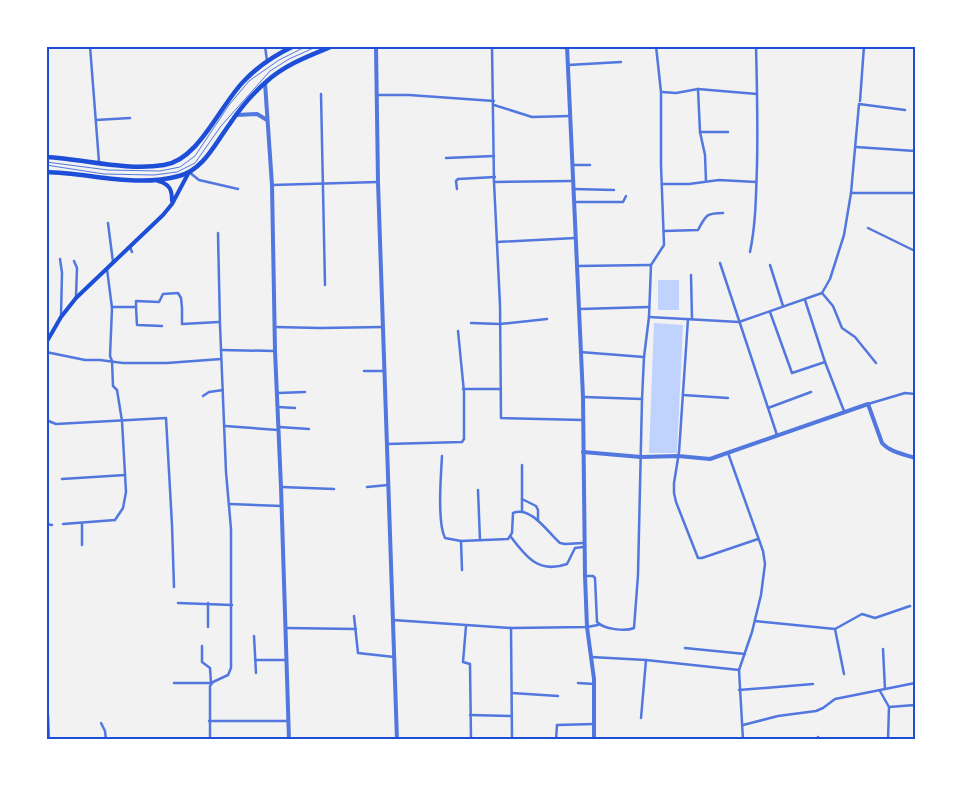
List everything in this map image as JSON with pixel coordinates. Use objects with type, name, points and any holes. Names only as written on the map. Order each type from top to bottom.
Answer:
[{"type":"main road","points":[[46,157],[99,164],[164,165],[183,158],[196,146],[232,94],[257,69],[294,46]]},
{"type":"main road","points":[[46,343],[61,317],[76,298],[112,262],[131,250],[172,204],[190,172],[205,159],[236,115],[265,82],[288,64],[333,46]]},
{"type":"main road","points":[[46,172],[77,174],[110,180],[154,180],[173,178],[190,172]]},
{"type":"main road","points":[[154,180],[166,183],[169,186],[172,204]]},
{"type":"street","points":[[90,46],[99,164]]},
{"type":"street","points":[[265,46],[268,61]]},
{"type":"street","points":[[376,46],[378,182],[397,740]]},
{"type":"street","points":[[492,46],[501,418],[583,420]]},
{"type":"street","points":[[393,620],[511,628],[587,628],[600,625],[628,630],[635,627],[644,357],[649,317],[651,265],[662,249],[664,231],[662,92],[656,46]]},
{"type":"street","points":[[750,252],[754,232],[756,182],[758,94],[756,46]]},
{"type":"street","points":[[649,317],[739,322],[822,293],[830,279],[842,245],[851,193],[864,46]]},
{"type":"street","points":[[532,47],[567,47],[583,397],[584,576],[587,628],[594,684],[594,740]]},
{"type":"street","points":[[568,64],[621,62]]},
{"type":"street","points":[[265,82],[272,185],[275,351],[278,392],[289,740]]},
{"type":"street","points":[[662,92],[698,89],[758,94]]},
{"type":"street","points":[[698,89],[700,132],[705,155],[706,181]]},
{"type":"street","points":[[322,94],[325,285]]},
{"type":"street","points":[[377,95],[409,95],[468,101],[494,101]]},
{"type":"street","points":[[860,102],[905,110]]},
{"type":"street","points":[[494,105],[532,117],[570,116]]},
{"type":"street","points":[[236,115],[257,114],[267,120]]},
{"type":"street","points":[[96,120],[130,118]]},
{"type":"street","points":[[700,132],[728,132]]},
{"type":"street","points":[[856,147],[915,150]]},
{"type":"street","points":[[446,158],[494,156]]},
{"type":"street","points":[[572,165],[590,165]]},
{"type":"street","points":[[190,172],[199,180],[238,189]]},
{"type":"street","points":[[457,189],[456,181],[458,178],[495,177]]},
{"type":"street","points":[[494,182],[572,181]]},
{"type":"street","points":[[662,184],[689,184],[706,181],[756,182]]},
{"type":"street","points":[[272,185],[378,182]]},
{"type":"street","points":[[573,189],[614,190]]},
{"type":"street","points":[[851,193],[915,193]]},
{"type":"street","points":[[574,202],[623,202],[626,196]]},
{"type":"street","points":[[664,231],[698,230],[707,215],[723,213]]},
{"type":"street","points":[[108,223],[112,262]]},
{"type":"street","points":[[868,228],[915,251]]},
{"type":"street","points":[[174,683],[211,683],[228,675],[231,668],[230,504],[226,472],[218,233]]},
{"type":"street","points":[[497,242],[575,238]]},
{"type":"street","points":[[60,259],[62,273],[61,317]]},
{"type":"street","points":[[74,261],[77,268],[76,298]]},
{"type":"street","points":[[720,263],[777,436]]},
{"type":"street","points":[[577,266],[651,265]]},
{"type":"street","points":[[770,265],[783,306]]},
{"type":"street","points":[[63,524],[115,520],[123,508],[126,492],[122,421],[117,390],[113,386],[110,356],[112,307],[106,268]]},
{"type":"street","points":[[691,275],[690,319],[674,483],[676,502],[696,555],[702,558],[758,539]]},
{"type":"street","points":[[162,326],[137,325],[136,301],[160,302],[163,294],[178,293],[182,303],[182,324],[220,322]]},
{"type":"street","points":[[822,293],[832,306],[842,328],[855,337],[876,363]]},
{"type":"street","points":[[805,300],[825,362],[844,411]]},
{"type":"street","points":[[112,307],[136,307]]},
{"type":"street","points":[[578,309],[649,307]]},
{"type":"street","points":[[770,312],[792,373],[825,362]]},
{"type":"street","points":[[471,323],[500,324],[547,319]]},
{"type":"street","points":[[276,327],[383,327]]},
{"type":"street","points":[[387,444],[462,442],[464,439],[463,389],[458,331]]},
{"type":"street","points":[[221,350],[275,351]]},
{"type":"street","points":[[46,352],[85,360],[167,362],[221,359]]},
{"type":"street","points":[[580,352],[644,357]]},
{"type":"street","points":[[364,372],[385,371]]},
{"type":"street","points":[[463,389],[501,389]]},
{"type":"street","points":[[203,396],[206,392],[223,390]]},
{"type":"street","points":[[278,392],[305,392]]},
{"type":"street","points":[[768,408],[811,392]]},
{"type":"street","points":[[582,452],[641,457],[678,456],[710,459],[844,411],[905,392],[915,394]]},
{"type":"street","points":[[683,396],[728,398]]},
{"type":"street","points":[[583,397],[642,399]]},
{"type":"street","points":[[868,404],[882,443],[892,451],[915,458]]},
{"type":"street","points":[[278,407],[295,408]]},
{"type":"street","points":[[46,420],[56,424],[166,418],[174,586]]},
{"type":"street","points":[[224,426],[309,429]]},
{"type":"street","points":[[728,453],[763,551],[765,564],[761,596],[755,621],[739,670],[743,740]]},
{"type":"street","points":[[442,456],[441,516],[443,535],[448,539],[461,541],[498,540],[511,536]]},
{"type":"street","points":[[522,465],[522,512]]},
{"type":"street","points":[[62,479],[125,475]]},
{"type":"street","points":[[367,487],[388,485]]},
{"type":"street","points":[[281,487],[334,489]]},
{"type":"street","points":[[478,490],[480,540]]},
{"type":"street","points":[[522,499],[536,506],[538,520]]},
{"type":"street","points":[[230,504],[282,506]]},
{"type":"street","points":[[522,512],[538,520],[560,543],[583,545],[575,548],[567,564],[558,567],[543,566],[526,556],[511,536],[513,513],[522,512]]},
{"type":"street","points":[[46,524],[52,524]]},
{"type":"street","points":[[82,524],[82,545]]},
{"type":"street","points":[[461,541],[462,570]]},
{"type":"street","points":[[572,544],[573,552]]},
{"type":"street","points":[[584,576],[593,576],[595,578],[596,620],[600,625]]},
{"type":"street","points":[[178,603],[232,605]]},
{"type":"street","points":[[208,603],[208,627]]},
{"type":"street","points":[[755,621],[834,629],[862,614],[874,618],[910,606]]},
{"type":"street","points":[[354,616],[358,654],[394,657]]},
{"type":"street","points":[[466,626],[463,662],[470,664],[471,740]]},
{"type":"street","points":[[285,628],[356,630]]},
{"type":"street","points":[[511,628],[512,740]]},
{"type":"street","points":[[834,629],[844,674]]},
{"type":"street","points":[[254,636],[256,673]]},
{"type":"street","points":[[202,646],[202,662],[210,668],[210,740]]},
{"type":"street","points":[[685,648],[745,654]]},
{"type":"street","points":[[883,650],[885,689]]},
{"type":"street","points":[[592,657],[646,660],[739,670]]},
{"type":"street","points":[[255,660],[286,660]]},
{"type":"street","points":[[641,718],[646,660]]},
{"type":"street","points":[[578,683],[594,684]]},
{"type":"street","points":[[743,725],[778,716],[816,711],[831,701],[915,683]]},
{"type":"street","points":[[739,690],[813,684]]},
{"type":"street","points":[[880,690],[889,707],[888,740]]},
{"type":"street","points":[[512,693],[558,696]]},
{"type":"street","points":[[889,707],[915,705]]},
{"type":"street","points":[[46,714],[48,715],[49,740]]},
{"type":"street","points":[[470,715],[512,716]]},
{"type":"street","points":[[209,721],[288,721]]},
{"type":"street","points":[[101,723],[106,740]]},
{"type":"street","points":[[556,740],[557,725],[594,724]]},
{"type":"street","points":[[319,740],[336,739]]},
{"type":"lane","points":[[46,162],[108,170],[160,170],[180,167],[202,148],[229,105],[249,81],[279,60],[307,46]]},
{"type":"lane","points":[[46,165],[110,174],[154,175],[178,172],[194,163],[222,126],[270,71],[289,59],[318,46]]},
{"type":"water","points":[[658,280],[679,280],[679,310],[658,310]]},
{"type":"water","points":[[654,323],[683,325],[677,453],[649,453]]}]
